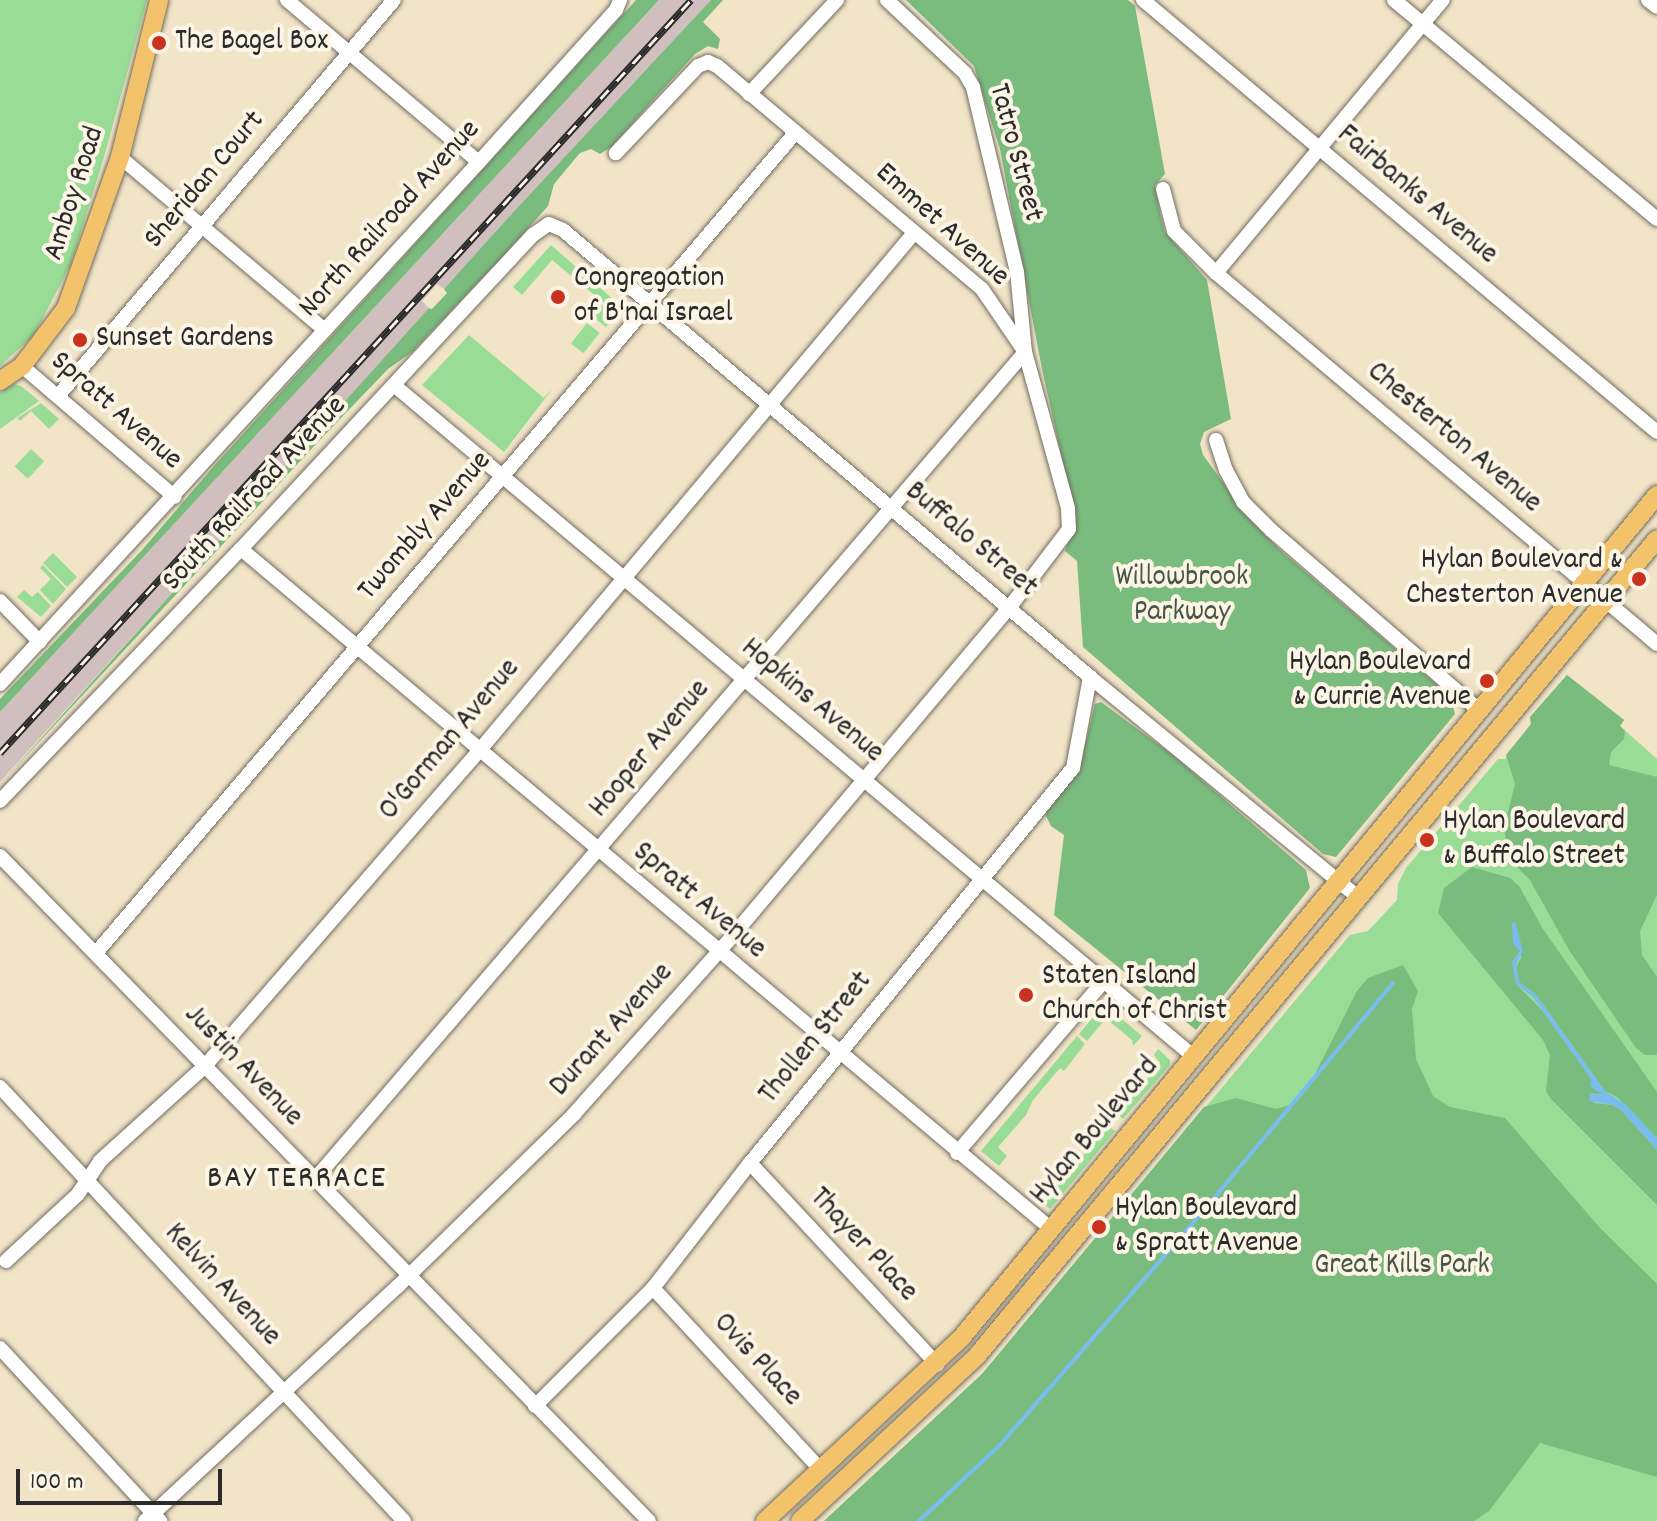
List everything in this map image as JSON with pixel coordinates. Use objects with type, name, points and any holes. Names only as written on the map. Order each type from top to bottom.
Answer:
[{"type":"main road","name":"Amboy Road","points":[[0,381],[22,366],[66,308],[120,157],[159,0]]},
{"type":"main road","name":"Hylan Boulevard","points":[[765,1521],[937,1364],[1657,495]]},
{"type":"main road","name":"Hylan Boulevard","points":[[800,1521],[976,1357],[1657,539]]},
{"type":"street","points":[[287,0],[479,162]]},
{"type":"street","name":"Sheridan Court","points":[[58,396],[394,0]]},
{"type":"street","name":"North Railroad Avenue","points":[[0,684],[175,497],[479,162],[616,10],[620,0]]},
{"type":"street","points":[[749,94],[837,0]]},
{"type":"street","name":"Tatro Street","points":[[887,0],[965,73],[973,87],[1017,272],[1025,352]]},
{"type":"street","name":"Fairbanks Avenue","points":[[1143,0],[1657,432]]},
{"type":"street","points":[[1394,0],[1657,219]]},
{"type":"street","points":[[1216,273],[1443,0]]},
{"type":"street","points":[[1648,0],[1657,7]]},
{"type":"street","name":"Emmet Avenue","points":[[616,153],[698,66],[708,62],[749,94],[982,289],[1025,352],[1068,508],[1069,529]]},
{"type":"street","name":"Twombly Avenue","points":[[96,953],[795,133]]},
{"type":"street","points":[[120,157],[325,330]]},
{"type":"street","name":"Chesterton Avenue","points":[[1163,189],[1174,231],[1216,273],[1657,644]]},
{"type":"street","name":"Buffalo Street","points":[[549,224],[563,230],[1090,677],[1359,898]]},
{"type":"street","name":"South Railroad Avenue","points":[[0,801],[395,386],[533,235],[549,224]]},
{"type":"street","name":"O'Gorman Avenue","points":[[6,1261],[87,1181],[100,1161],[205,1066],[479,751],[914,233]]},
{"type":"street","name":"Hooper Avenue","points":[[315,1179],[599,852],[889,507],[1025,352]]},
{"type":"street","name":"Spratt Avenue","points":[[22,366],[175,497]]},
{"type":"street","name":"Hopkins Avenue","points":[[395,386],[1194,1057]]},
{"type":"street","points":[[1216,440],[1226,470],[1243,502],[1271,530],[1478,709]]},
{"type":"street","name":"Durant Avenue","points":[[153,1519],[540,1150],[717,952],[864,780],[1009,608],[1069,529]]},
{"type":"street","name":"Spratt Avenue","points":[[241,549],[717,952],[1051,1229]]},
{"type":"street","points":[[0,601],[40,642]]},
{"type":"street","name":"Thollen Street","points":[[535,1406],[653,1288],[750,1163],[1073,768],[1090,677]]},
{"type":"street","name":"Justin Avenue","points":[[0,856],[649,1521]]},
{"type":"street","points":[[957,1153],[1104,981]]},
{"type":"street","name":"Kelvin Avenue","points":[[0,1087],[404,1521]]},
{"type":"street","name":"Thayer Place","points":[[750,1163],[937,1364]]},
{"type":"street","name":"Ovis Place","points":[[653,1288],[821,1470]]},
{"type":"street","points":[[0,1348],[153,1519]]},
{"type":"shaded area","points":[[659,0],[711,0],[444,289],[437,284],[422,301],[429,308],[402,340],[0,782],[0,712]]},
{"type":"green space","points":[[0,0],[147,0],[71,264],[34,335],[0,366]]},
{"type":"green space","points":[[636,0],[659,0],[0,712],[0,699],[142,550],[214,466]]},
{"type":"green space","points":[[711,0],[723,0],[703,22],[720,39],[718,49],[708,46],[695,54],[611,147],[600,154],[591,149],[580,153],[554,184],[548,206],[505,254],[411,353],[388,369],[317,443],[0,784],[429,308],[432,309],[447,293],[444,289],[508,218]]},
{"type":"green space","name":"Willowbrook Parkway","points":[[906,0],[1128,0],[1135,6],[1165,174],[1155,185],[1160,213],[1165,232],[1207,280],[1231,419],[1204,432],[1200,444],[1203,455],[1248,517],[1280,550],[1457,702],[1453,706],[1455,714],[1336,857],[1323,854],[1083,647],[1077,561],[1065,551],[1076,521],[1042,369],[1000,149],[974,66]]},
{"type":"green space","points":[[551,245],[623,308],[606,327],[593,317],[604,303],[552,260],[522,295],[513,287]]},
{"type":"green space","points":[[587,323],[600,333],[584,353],[571,343]]},
{"type":"green space","points":[[469,335],[544,398],[553,388],[504,452],[422,385]]},
{"type":"green space","points":[[13,384],[21,386],[39,401],[0,429],[0,393]]},
{"type":"green space","points":[[41,403],[59,419],[49,429],[31,411],[20,421],[17,418]]},
{"type":"green space","points":[[31,449],[44,461],[28,479],[15,467]]},
{"type":"green space","points":[[53,553],[77,577],[67,587],[43,563]]},
{"type":"green space","points":[[43,565],[66,589],[53,604],[40,590],[51,579],[40,568]]},
{"type":"green space","points":[[24,590],[32,597],[38,592],[51,606],[41,617],[17,597]]},
{"type":"green space","name":"Great Kills Park","points":[[1567,675],[1624,720],[1620,726],[1657,759],[1657,1521],[824,1521],[982,1374],[1350,935],[1368,931],[1397,900],[1398,884],[1406,868],[1498,759],[1505,759],[1531,724],[1530,717]]},
{"type":"green space","points":[[1567,675],[1624,720],[1620,726],[1625,731],[1624,739],[1611,752],[1609,765],[1657,777],[1657,895],[1640,931],[1642,955],[1657,977],[1657,1055],[1645,1055],[1636,1048],[1569,950],[1530,880],[1514,864],[1508,852],[1504,828],[1515,784],[1506,755],[1531,724],[1530,717]]},
{"type":"green space","name":"Willowbrook Parkway","points":[[1101,702],[1174,756],[1306,870],[1310,888],[1196,1030],[1054,915],[1064,835],[1051,826],[1045,814],[1079,770],[1095,704]]},
{"type":"green space","points":[[1472,867],[1510,878],[1519,886],[1543,929],[1657,1092],[1657,1138],[1617,1097],[1605,1091],[1536,995],[1519,982],[1516,967],[1521,958],[1521,947],[1515,923],[1520,951],[1514,960],[1516,984],[1542,1010],[1603,1095],[1590,1093],[1594,1103],[1613,1105],[1621,1110],[1657,1150],[1657,1205],[1550,1098],[1546,1091],[1550,1055],[1543,1040],[1438,913],[1444,888]]},
{"type":"green space","name":"Great Kills Park","points":[[1403,965],[1418,991],[1412,1009],[1416,1059],[1433,1096],[1450,1107],[1505,1118],[1600,1228],[1657,1284],[1657,1477],[1540,1443],[1489,1511],[1474,1521],[824,1521],[982,1374],[1204,1107],[1236,1098],[1276,1109],[1296,1103],[1309,1086],[1357,991],[1368,978]]},
{"type":"green space","points":[[1104,1004],[1142,1036],[1133,1046],[1132,1040],[1109,1021],[1103,1022],[1087,1041],[1079,1034]]},
{"type":"green space","points":[[1077,1036],[1085,1044],[1064,1071],[1060,1068],[998,1147],[1007,1156],[999,1166],[981,1151]]},
{"type":"green space","points":[[1158,1049],[1170,1060],[1170,1065],[1123,1119],[1111,1108],[1115,1103],[1121,1111],[1160,1063],[1154,1055]]},
{"type":"green space","points":[[1101,1121],[1115,1131],[1050,1209],[1033,1195],[1040,1188],[1047,1198],[1104,1131]]},
{"type":"water","points":[[1515,922],[1523,951],[1516,964],[1519,982],[1536,995],[1605,1091],[1626,1105],[1657,1138],[1657,1150],[1621,1110],[1613,1105],[1589,1101],[1590,1093],[1603,1096],[1590,1086],[1591,1079],[1533,997],[1516,984],[1512,962],[1520,951],[1513,944],[1512,923]]},
{"type":"waterway","points":[[919,1521],[1000,1445],[1194,1222],[1393,983]]},
{"type":"railway","points":[[0,753],[691,0]]},
{"type":"place","name":"The Bagel Box","points":[[159,43]]},
{"type":"place","name":"Congregation of B'nai Israel","points":[[558,297]]},
{"type":"place","name":"Sunset Gardens","points":[[80,340]]},
{"type":"place","name":"Hylan Boulevard & Chesterton Avenue","points":[[1639,579]]},
{"type":"place","name":"Hylan Boulevard & Currie Avenue","points":[[1487,681]]},
{"type":"place","name":"Hylan Boulevard & Buffalo Street","points":[[1427,840]]},
{"type":"place","name":"Staten Island Church of Christ","points":[[1026,995]]},
{"type":"place","name":"Hylan Boulevard & Spratt Avenue","points":[[1099,1227]]},
{"type":"district","name":"BAY TERRACE","points":[[297,1180]]}]
